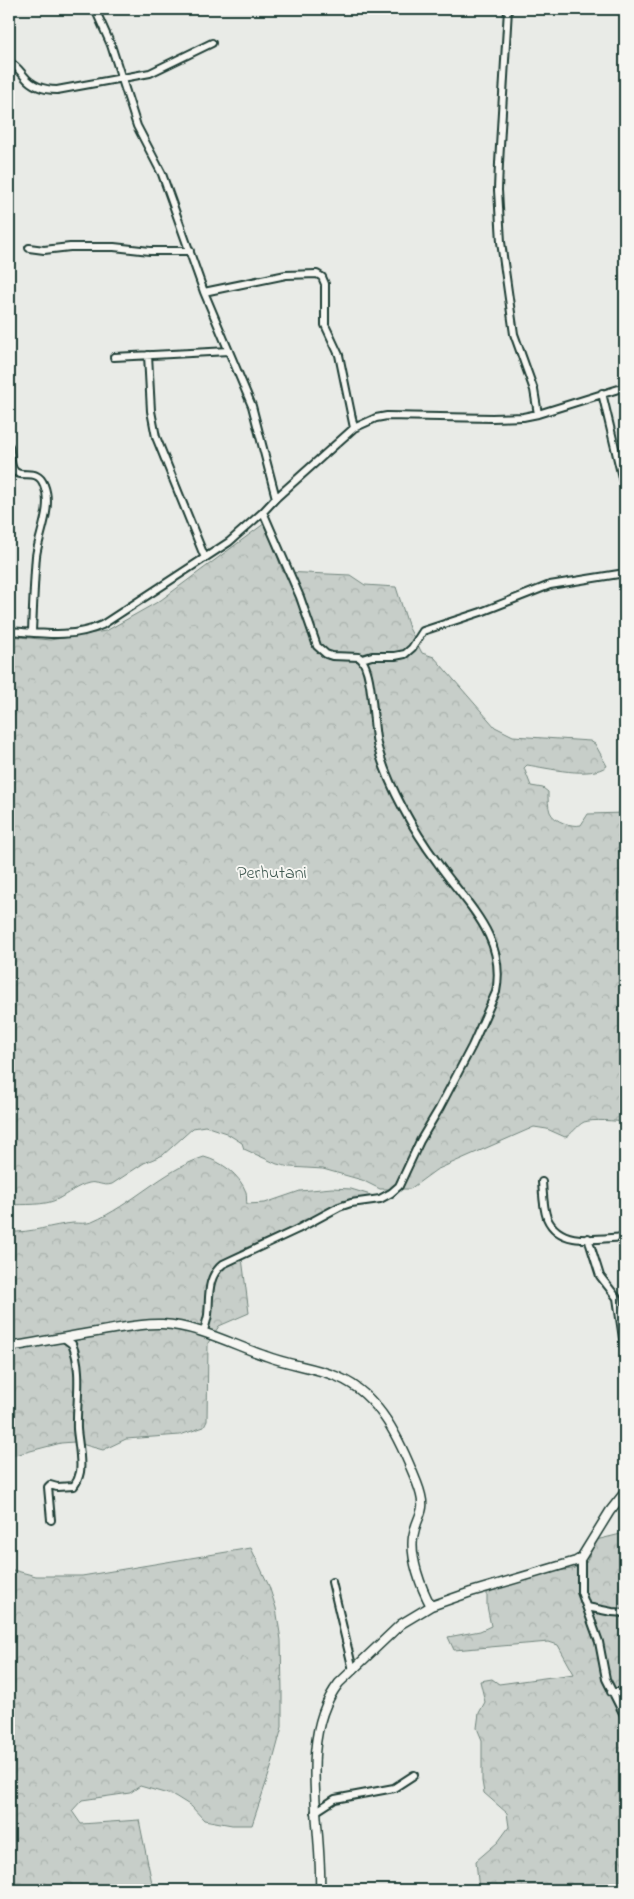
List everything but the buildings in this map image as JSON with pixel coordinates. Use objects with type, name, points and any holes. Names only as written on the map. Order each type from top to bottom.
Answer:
[{"type":"street","points":[[95,9],[111,45],[141,134],[162,174],[204,292],[252,406],[276,498]]},
{"type":"street","points":[[508,9],[499,163],[500,223],[514,334],[534,390],[538,414]]},
{"type":"street","points":[[9,62],[16,66],[31,83],[48,90],[156,70],[212,43]]},
{"type":"street","points":[[29,248],[44,250],[70,247],[114,247],[150,251],[190,251]]},
{"type":"street","points":[[204,292],[281,276],[317,274],[322,277],[325,284],[325,325],[339,355],[354,428]]},
{"type":"street","points":[[114,357],[229,351]]},
{"type":"street","points":[[148,355],[151,411],[156,436],[205,558]]},
{"type":"street","points":[[9,631],[59,634],[92,630],[102,626],[229,542],[354,428],[376,418],[387,416],[492,418],[538,414],[625,387]]},
{"type":"street","points":[[602,394],[625,490]]},
{"type":"street","points":[[9,446],[10,468],[18,473],[37,476],[44,483],[46,489],[45,516],[36,555],[32,632]]},
{"type":"street","points":[[263,512],[300,597],[317,646],[326,654],[332,656],[354,655],[362,659],[372,656],[405,654],[412,648],[423,631],[481,612],[550,585],[625,573]]},
{"type":"street","points":[[204,1331],[208,1316],[212,1276],[216,1269],[345,1204],[386,1197],[398,1186],[420,1141],[439,1110],[472,1046],[496,992],[498,972],[490,935],[416,831],[384,766],[375,738],[372,696],[362,659]]},
{"type":"street","points":[[542,1182],[546,1213],[551,1224],[565,1237],[625,1237]]},
{"type":"street","points":[[588,1238],[600,1276],[617,1298],[625,1352]]},
{"type":"street","points":[[9,1347],[126,1327],[160,1324],[204,1331],[265,1356],[338,1377],[358,1388],[373,1401],[386,1420],[400,1445],[422,1497],[422,1512],[414,1530],[412,1547],[421,1586],[431,1606]]},
{"type":"street","points":[[51,1520],[48,1487],[50,1485],[57,1487],[74,1486],[78,1481],[80,1469],[76,1358],[72,1344],[64,1338]]},
{"type":"street","points":[[625,1492],[581,1558],[580,1571],[581,1592],[599,1642],[602,1664],[612,1692],[625,1717]]},
{"type":"street","points":[[320,1890],[314,1765],[320,1724],[332,1692],[401,1624],[431,1606],[471,1592],[571,1563],[581,1558]]},
{"type":"street","points":[[571,1563],[580,1571]]},
{"type":"street","points":[[332,1582],[353,1670]]},
{"type":"street","points":[[587,1607],[625,1613]]},
{"type":"street","points":[[612,1692],[625,1692]]},
{"type":"street","points":[[315,1812],[335,1799],[394,1788],[414,1776]]},
{"type":"green space","name":"Perhutani","points":[[265,523],[283,572],[350,575],[365,585],[396,587],[409,628],[422,653],[434,657],[495,727],[513,736],[590,741],[595,744],[607,766],[600,770],[568,772],[527,765],[524,768],[531,786],[543,788],[548,792],[550,812],[559,821],[581,825],[588,814],[625,813],[625,820],[618,836],[620,842],[625,842],[625,1122],[599,1120],[584,1122],[565,1137],[547,1129],[534,1127],[436,1170],[410,1189],[380,1189],[362,1180],[323,1169],[290,1167],[277,1164],[244,1149],[242,1143],[226,1133],[205,1126],[193,1128],[163,1155],[144,1163],[112,1184],[89,1183],[53,1201],[41,1204],[9,1205],[9,636],[50,640],[106,631],[161,600]]},
{"type":"green space","points":[[204,1157],[217,1162],[234,1174],[246,1192],[247,1204],[265,1203],[300,1191],[332,1188],[351,1189],[374,1196],[342,1201],[303,1223],[241,1250],[249,1313],[219,1326],[208,1343],[207,1421],[204,1427],[180,1435],[126,1439],[103,1450],[74,1442],[61,1443],[15,1455],[9,1453],[9,1232],[92,1222],[107,1215],[175,1170]]},
{"type":"green space","points":[[625,1533],[625,1890],[479,1890],[476,1861],[498,1842],[509,1827],[507,1813],[484,1793],[482,1781],[482,1740],[477,1728],[479,1713],[485,1702],[480,1681],[492,1679],[499,1684],[574,1674],[558,1645],[549,1642],[454,1650],[448,1637],[480,1631],[491,1626],[487,1606],[487,1590],[549,1572],[572,1569],[586,1563],[596,1540]]},
{"type":"green space","points":[[251,1548],[269,1586],[276,1608],[281,1640],[282,1691],[282,1727],[252,1825],[232,1825],[204,1820],[191,1806],[175,1796],[140,1786],[130,1793],[82,1800],[72,1811],[81,1824],[139,1820],[153,1888],[151,1890],[9,1890],[9,1569],[36,1576],[82,1576]]}]
